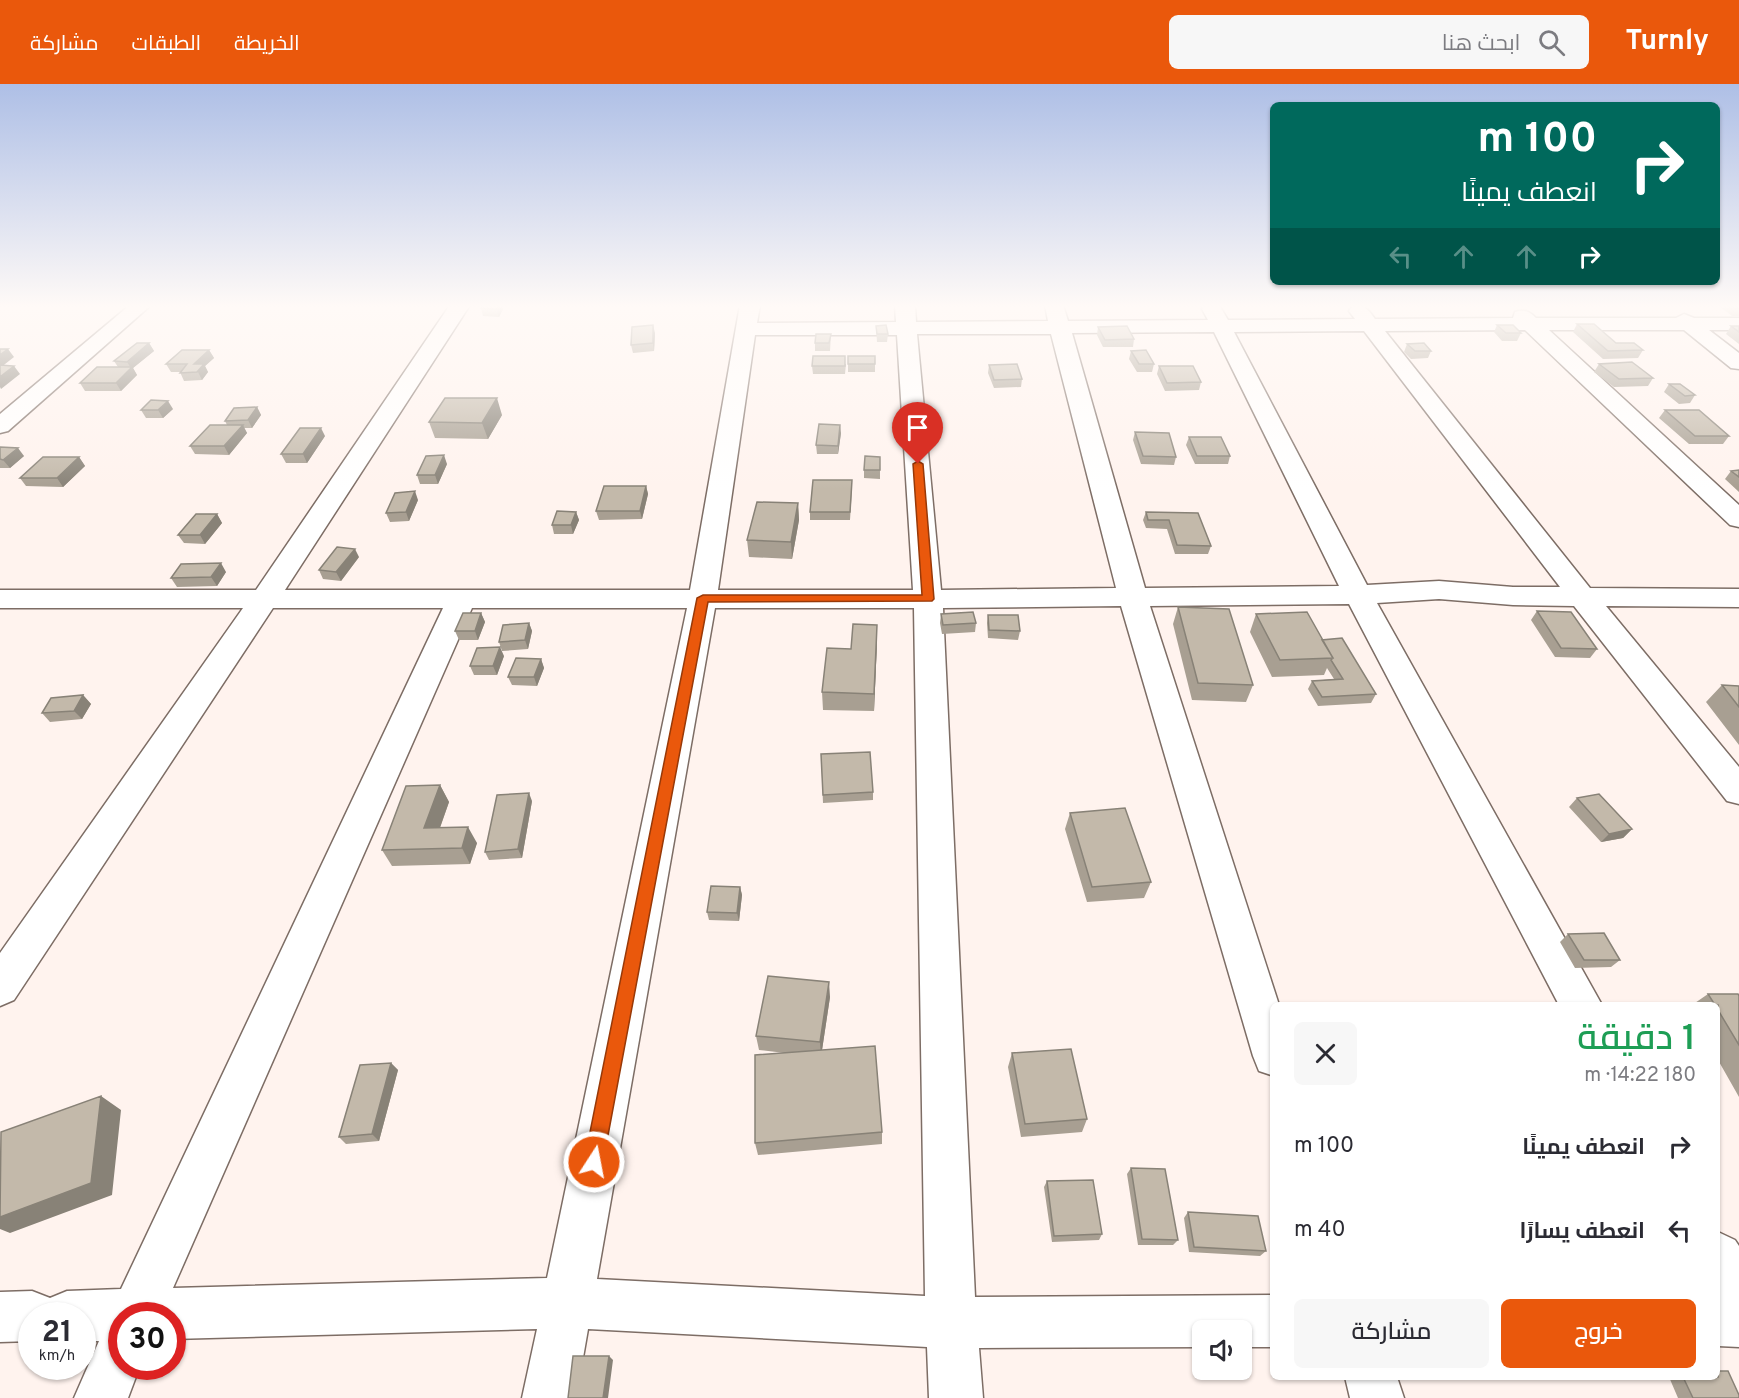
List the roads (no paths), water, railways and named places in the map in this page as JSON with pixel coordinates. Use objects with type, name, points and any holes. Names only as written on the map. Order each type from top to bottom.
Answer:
[{"type":"street","points":[[0,426],[70,366]]},
{"type":"street","points":[[0,987],[264,600],[419,366]]},
{"type":"street","points":[[549,1398],[703,598],[740,366]]},
{"type":"street","points":[[911,366],[928,599],[951,1323],[957,1398]]},
{"type":"street","points":[[1071,366],[1133,597],[1270,1043]]},
{"type":"street","points":[[1242,366],[1358,595],[1579,1002]]},
{"type":"street","points":[[1403,366],[1582,596],[1739,791]]},
{"type":"street","points":[[1576,366],[1739,519]]},
{"type":"street","points":[[0,599],[928,599],[1358,595],[1439,590],[1513,596],[1739,598]]},
{"type":"street","points":[[141,1302],[462,599]]},
{"type":"street","points":[[1720,1261],[1739,1297]]},
{"type":"street","points":[[186,1322],[567,1303],[951,1323],[1270,1322]]},
{"type":"street","points":[[0,1317],[18,1317]]},
{"type":"street","points":[[1720,1321],[1739,1321]]},
{"type":"street","points":[[100,1398],[108,1379]]},
{"type":"street","points":[[1372,1380],[1377,1398]]}]
